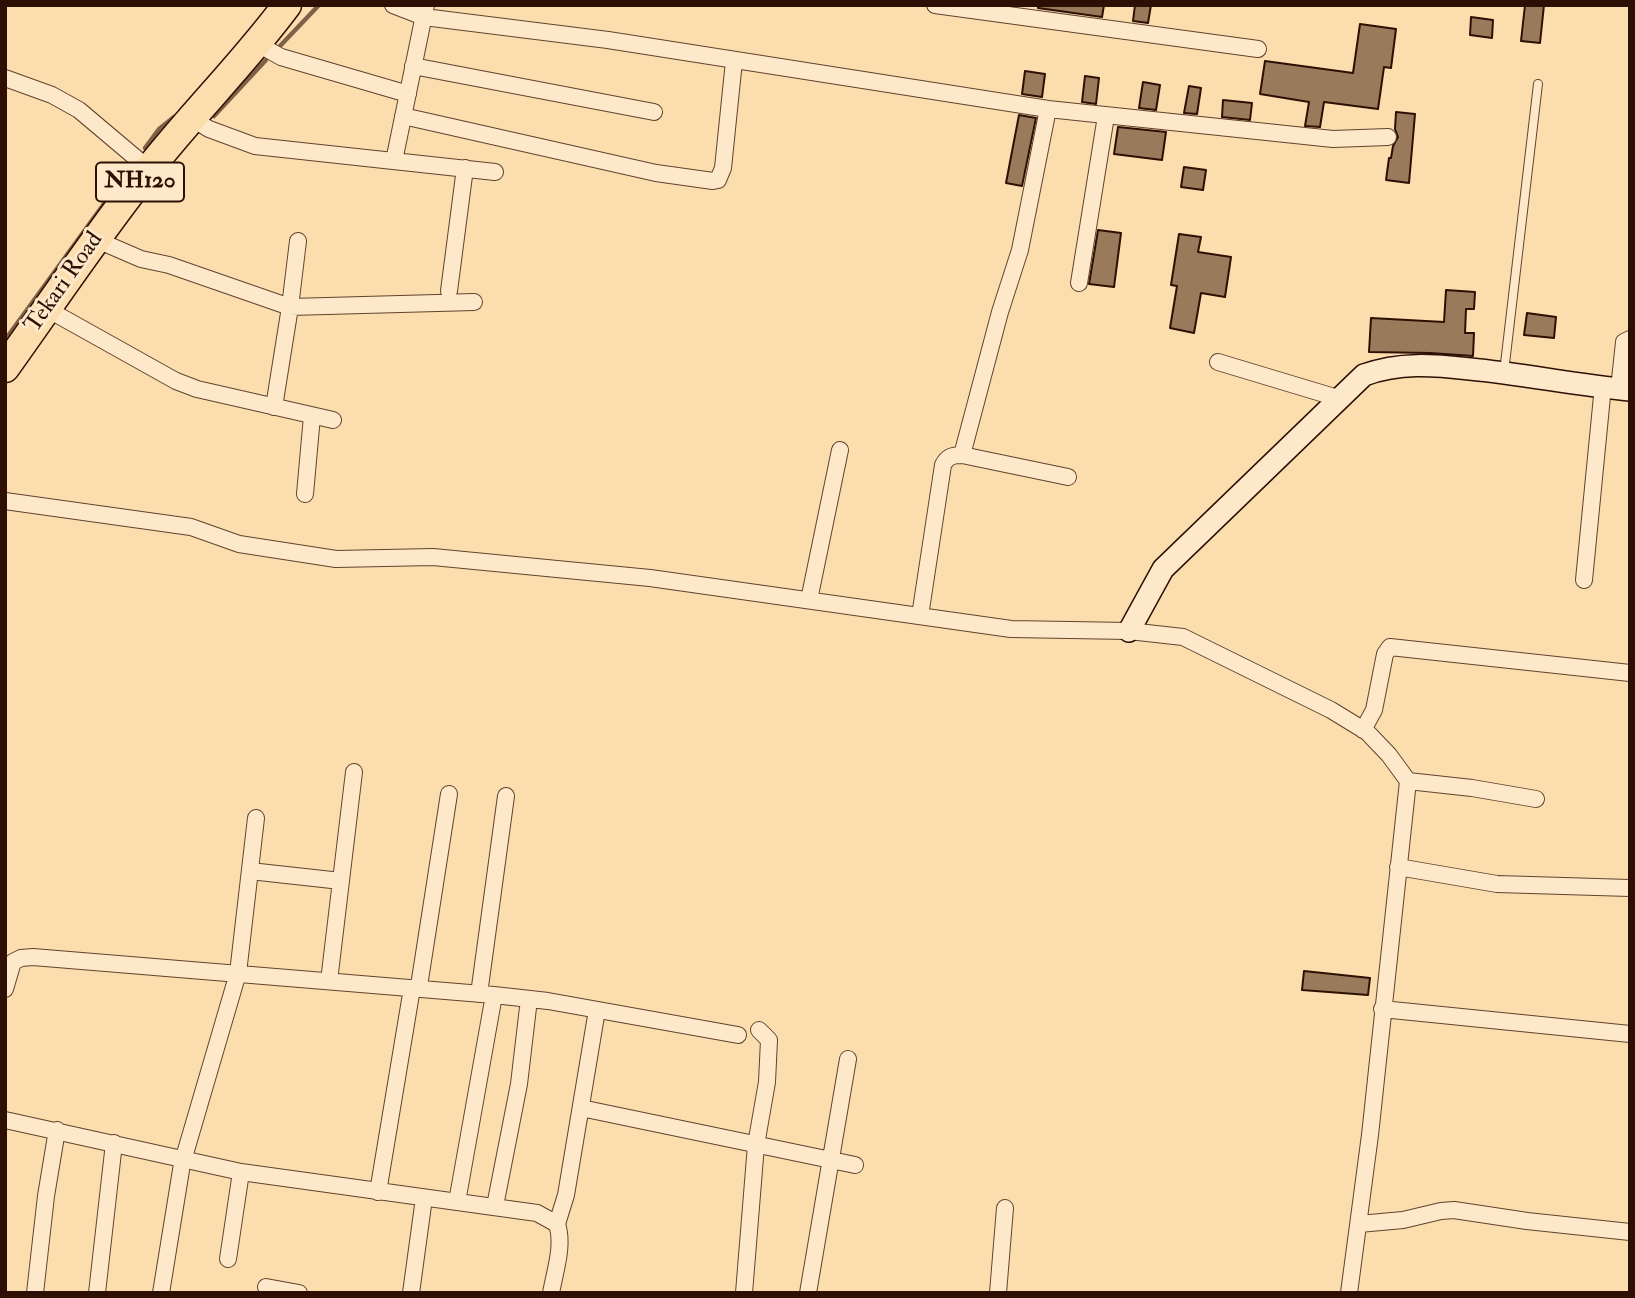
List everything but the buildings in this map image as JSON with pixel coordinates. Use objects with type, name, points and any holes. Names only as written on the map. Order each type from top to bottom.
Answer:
[{"type":"highway","name":"Tekari Road","points":[[5,368],[149,169],[258,44],[287,5]]},
{"type":"street","points":[[393,5],[1048,109],[1333,139],[1388,137]]},
{"type":"street","points":[[935,5],[1258,48]]},
{"type":"street","points":[[394,161],[425,11]]},
{"type":"street","points":[[258,44],[281,57],[408,94]]},
{"type":"street","points":[[403,116],[656,173],[713,181],[719,180],[723,169],[734,61]]},
{"type":"street","points":[[413,66],[654,112]]},
{"type":"street","points":[[5,78],[52,95],[79,110],[149,169]]},
{"type":"street","points":[[961,456],[1000,312],[1020,250],[1048,109]]},
{"type":"street","points":[[1079,283],[1106,116]]},
{"type":"street","points":[[191,118],[209,129],[256,146],[495,172]]},
{"type":"street","points":[[449,291],[465,169]]},
{"type":"street","points":[[97,238],[141,259],[169,265],[290,307],[474,302]]},
{"type":"street","points":[[274,407],[298,241]]},
{"type":"street","points":[[47,309],[176,381],[197,389],[333,420]]},
{"type":"street","points":[[1584,580],[1624,342],[1630,339]]},
{"type":"street","points":[[1218,362],[1341,399]]},
{"type":"street","points":[[1129,631],[1163,569],[1364,375],[1406,365],[1439,366],[1617,388]]},
{"type":"street","points":[[305,494],[312,416]]},
{"type":"street","points":[[809,600],[840,450]]},
{"type":"street","points":[[920,616],[943,465],[949,457],[961,456],[1068,477]]},
{"type":"street","points":[[5,501],[191,527],[239,544],[336,559],[433,557],[650,578],[1011,629],[1129,631],[1183,637],[1331,710],[1363,730],[1389,755],[1408,781],[1349,1293]]},
{"type":"street","points":[[1363,730],[1374,710],[1385,654],[1390,648],[1630,673]]},
{"type":"street","points":[[329,981],[354,772]]},
{"type":"street","points":[[1408,781],[1536,799]]},
{"type":"street","points":[[412,988],[419,986],[449,794]]},
{"type":"street","points":[[457,1202],[487,994],[506,796]]},
{"type":"street","points":[[161,1293],[185,1159],[238,973],[256,818]]},
{"type":"street","points":[[1398,867],[1497,884],[1630,888]]},
{"type":"street","points":[[250,872],[341,881]]},
{"type":"street","points":[[5,989],[13,962],[33,957],[487,994],[738,1035]]},
{"type":"street","points":[[378,1192],[412,988]]},
{"type":"street","points":[[495,1206],[519,1084],[529,999]]},
{"type":"street","points":[[1382,1009],[1630,1034]]},
{"type":"street","points":[[551,1293],[560,1243],[558,1224],[566,1195],[597,1010]]},
{"type":"street","points":[[744,1293],[756,1145],[766,1082],[769,1040],[759,1030]]},
{"type":"street","points":[[808,1293],[848,1059]]},
{"type":"street","points":[[581,1108],[855,1165]]},
{"type":"street","points":[[5,1120],[242,1172],[495,1206],[537,1213],[558,1224]]},
{"type":"street","points":[[35,1293],[57,1130]]},
{"type":"street","points":[[97,1293],[114,1143]]},
{"type":"street","points":[[228,1259],[242,1172]]},
{"type":"street","points":[[411,1293],[424,1198]]},
{"type":"street","points":[[998,1293],[1005,1208]]},
{"type":"street","points":[[1359,1224],[1403,1220],[1454,1210],[1630,1232]]},
{"type":"street","points":[[266,1287],[299,1293]]},
{"type":"lane","points":[[1504,372],[1538,84]]},
{"type":"waterway","points":[[280,46],[319,5]]},
{"type":"waterway","points":[[214,116],[266,60]]},
{"type":"waterway","points":[[145,148],[159,129],[174,117]]},
{"type":"waterway","points":[[5,340],[130,168]]}]
